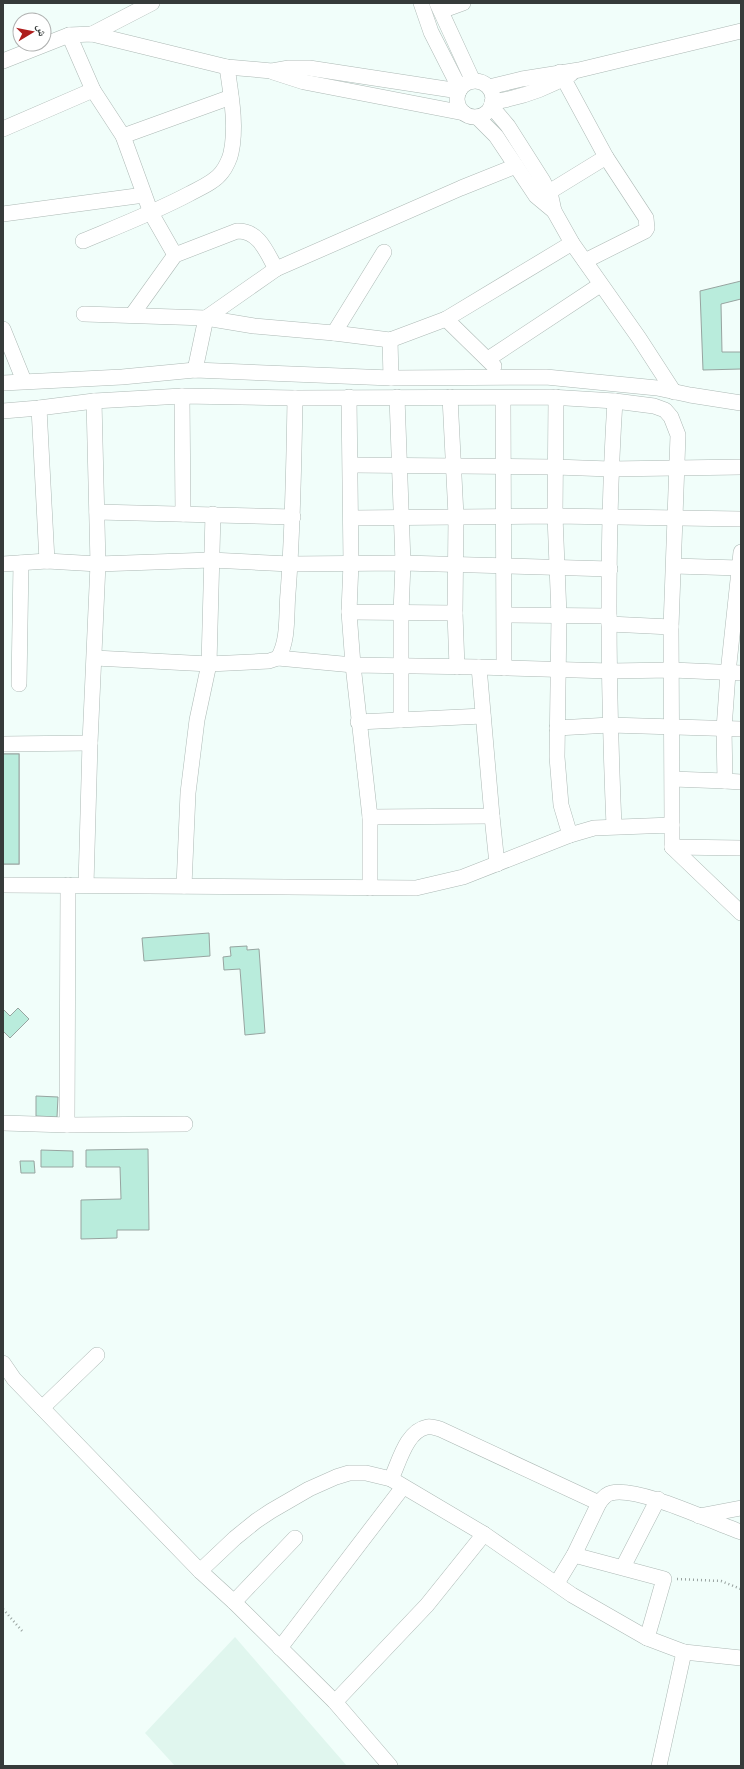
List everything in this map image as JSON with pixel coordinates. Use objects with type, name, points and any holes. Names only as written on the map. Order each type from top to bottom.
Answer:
[{"type":"street","points":[[92,34],[152,3]]},
{"type":"street","points":[[421,3],[431,32],[459,90]]},
{"type":"street","points":[[463,3],[439,7],[473,80]]},
{"type":"street","points":[[492,104],[525,96],[562,76],[579,70],[741,32]]},
{"type":"street","points":[[3,61],[69,35],[92,34],[227,68],[272,71],[289,68],[309,68],[459,90]]},
{"type":"street","points":[[69,35],[94,90],[123,136],[151,213],[175,255]]},
{"type":"street","points":[[83,241],[151,213],[206,185],[222,173],[231,154],[233,136],[231,97],[227,68]]},
{"type":"street","points":[[272,71],[304,82],[471,115],[488,111],[492,104],[492,94],[488,87],[481,82],[473,80],[465,83],[459,90],[457,99],[459,107],[471,115],[496,136],[536,196],[554,211]]},
{"type":"street","points":[[488,87],[522,79],[562,76]]},
{"type":"street","points":[[562,76],[606,157],[646,218],[647,228],[645,231],[585,261]]},
{"type":"street","points":[[3,129],[94,90]]},
{"type":"street","points":[[123,136],[231,97]]},
{"type":"street","points":[[492,104],[508,126],[549,192],[554,211],[572,243],[639,338],[674,392]]},
{"type":"street","points":[[549,192],[606,157]]},
{"type":"street","points":[[196,370],[206,318],[276,269],[460,188],[516,166]]},
{"type":"street","points":[[3,214],[144,195]]},
{"type":"street","points":[[132,315],[175,255],[237,231],[245,231],[257,237],[276,269]]},
{"type":"street","points":[[84,314],[206,318],[254,326],[334,333],[390,340],[446,319],[572,243]]},
{"type":"street","points":[[334,333],[384,252]]},
{"type":"street","points":[[488,359],[600,284]]},
{"type":"street","points":[[446,319],[488,359],[503,377]]},
{"type":"street","points":[[3,329],[24,381]]},
{"type":"street","points":[[390,340],[391,378]]},
{"type":"street","points":[[3,383],[122,377],[196,370],[391,378],[546,377],[657,388],[741,403]]},
{"type":"street","points":[[182,396],[183,514]]},
{"type":"street","points":[[3,411],[94,401],[182,396],[295,398],[556,398],[615,401],[654,406],[665,410],[671,417],[678,435],[671,627],[673,779],[672,847],[741,913]]},
{"type":"street","points":[[348,397],[351,465],[352,562],[349,612],[358,722],[370,817],[370,888]]},
{"type":"street","points":[[397,397],[401,465],[403,563],[401,612],[401,720]]},
{"type":"street","points":[[450,397],[456,516],[455,613],[457,667]]},
{"type":"street","points":[[278,658],[284,643],[290,564],[295,398]]},
{"type":"street","points":[[503,398],[502,467],[505,615],[504,668]]},
{"type":"street","points":[[556,398],[555,516],[559,615],[557,728],[561,805],[570,835]]},
{"type":"street","points":[[86,885],[90,743],[98,564],[94,401]]},
{"type":"street","points":[[614,826],[610,725],[609,620],[610,469],[615,401]]},
{"type":"street","points":[[39,408],[46,561]]},
{"type":"street","points":[[351,465],[610,469],[741,467]]},
{"type":"street","points":[[97,512],[292,517]]},
{"type":"street","points":[[184,886],[188,793],[197,720],[209,664],[213,514]]},
{"type":"street","points":[[351,518],[610,516],[741,519]]},
{"type":"street","points":[[725,781],[724,729],[734,673],[741,552]]},
{"type":"street","points":[[3,564],[46,561],[98,564],[211,560],[290,564],[352,562],[610,569]]},
{"type":"street","points":[[19,684],[21,563]]},
{"type":"street","points":[[674,566],[739,568]]},
{"type":"street","points":[[349,612],[455,613]]},
{"type":"street","points":[[505,615],[559,615],[671,627]]},
{"type":"street","points":[[95,658],[209,664],[269,661],[278,658],[353,665],[610,671],[672,670],[734,673]]},
{"type":"street","points":[[479,667],[497,864]]},
{"type":"street","points":[[358,722],[483,716]]},
{"type":"street","points":[[557,728],[610,725],[741,729]]},
{"type":"street","points":[[3,744],[90,743]]},
{"type":"street","points":[[673,779],[741,782]]},
{"type":"street","points":[[370,817],[492,816]]},
{"type":"street","points":[[3,885],[416,888],[463,877],[570,835],[594,828],[614,826],[672,825]]},
{"type":"street","points":[[672,847],[741,848]]},
{"type":"street","points":[[67,1125],[68,885]]},
{"type":"street","points":[[3,1123],[67,1125],[185,1124]]},
{"type":"street","points":[[42,1408],[97,1355]]},
{"type":"street","points":[[3,1363],[9,1375],[200,1571],[234,1602],[335,1702],[390,1766]]},
{"type":"street","points":[[280,1648],[397,1483],[409,1440],[416,1433],[428,1427],[440,1428],[599,1503]]},
{"type":"street","points":[[200,1571],[235,1538],[256,1521],[309,1489],[349,1473],[366,1473],[397,1483],[484,1534],[557,1583],[572,1595],[647,1638],[684,1652],[741,1658]]},
{"type":"street","points":[[557,1583],[574,1555],[599,1503],[610,1493],[623,1492],[658,1499],[741,1532]]},
{"type":"street","points":[[623,1567],[658,1499]]},
{"type":"street","points":[[699,1516],[741,1508]]},
{"type":"street","points":[[335,1702],[427,1605],[484,1534]]},
{"type":"street","points":[[234,1602],[295,1538]]},
{"type":"street","points":[[574,1555],[664,1579],[647,1638]]},
{"type":"street","points":[[659,1766],[684,1652]]},
{"type":"path","points":[[664,1579],[720,1581],[741,1588]]},
{"type":"path","points":[[3,1609],[23,1632]]},
{"type":"shaded area","points":[[235,1637],[347,1766],[175,1766],[145,1733]]},
{"type":"building","points":[[741,281],[741,299],[721,304],[722,352],[741,352],[741,369],[703,370],[700,291]]},
{"type":"building","points":[[3,754],[19,754],[19,864],[3,864]]},
{"type":"building","points":[[3,754],[19,754],[19,864],[3,864]]},
{"type":"building","points":[[209,933],[210,956],[144,961],[142,938]]},
{"type":"building","points":[[247,946],[247,950],[259,949],[265,1033],[245,1035],[240,969],[224,970],[223,957],[231,956],[230,947]]},
{"type":"building","points":[[18,1008],[29,1019],[10,1038],[3,1031],[3,1009],[10,1016]]},
{"type":"building","points":[[36,1096],[58,1097],[57,1117],[36,1116]]},
{"type":"building","points":[[148,1149],[149,1230],[117,1230],[117,1238],[81,1239],[81,1200],[121,1199],[120,1167],[86,1167],[86,1150]]},
{"type":"building","points":[[41,1150],[73,1151],[73,1167],[41,1167]]},
{"type":"building","points":[[20,1161],[34,1161],[35,1173],[21,1173]]}]
